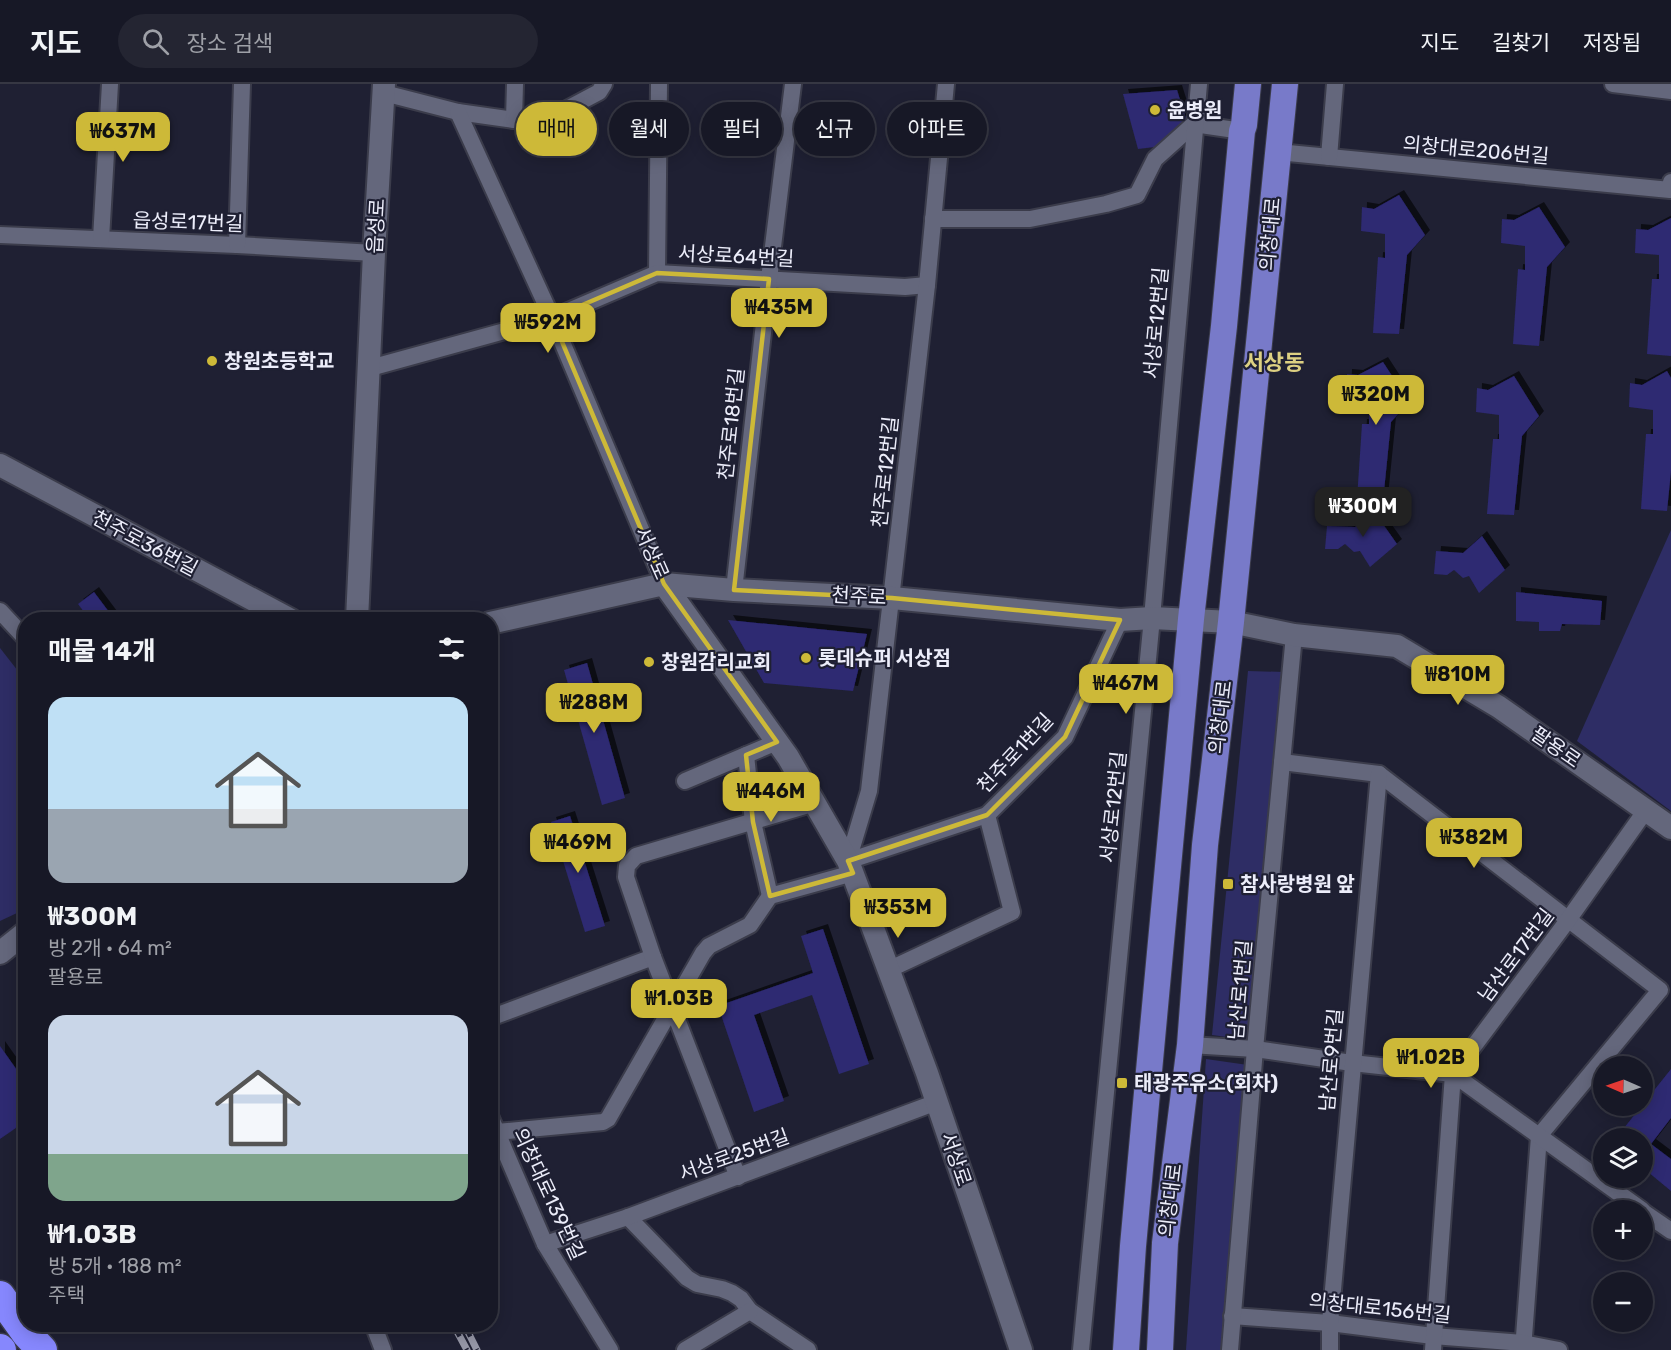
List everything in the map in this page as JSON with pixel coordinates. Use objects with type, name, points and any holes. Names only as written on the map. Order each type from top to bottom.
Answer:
[{"type":"highway","points":[[0,1296],[18,1321]]},
{"type":"highway","points":[[26,1332],[42,1350]]},
{"type":"main road","name":"의창대로","points":[[1126,1350],[1133,1246],[1191,619],[1248,84]]},
{"type":"main road","name":"의창대로","points":[[1160,1350],[1165,1244],[1190,1046],[1205,845],[1232,622],[1285,84]]},
{"type":"main road","name":"읍성로","points":[[357,612],[384,89]]},
{"type":"main road","name":"천주로36번길","points":[[0,465],[276,612]]},
{"type":"main road","name":"천주로","points":[[498,621],[664,584],[734,590],[892,597],[1120,620],[1152,618],[1232,622]]},
{"type":"main road","name":"서상로","points":[[664,584],[788,757],[850,867],[937,1102],[1021,1350]]},
{"type":"main road","name":"팔용로","points":[[1232,622],[1294,635],[1397,646],[1499,707],[1671,828]]},
{"type":"main road","points":[[0,953],[18,938]]},
{"type":"street","points":[[101,239],[110,84]]},
{"type":"street","points":[[237,245],[242,84]]},
{"type":"street","points":[[514,120],[515,84]]},
{"type":"street","points":[[384,89],[458,112],[514,120],[550,118],[599,92],[604,84]]},
{"type":"street","points":[[657,273],[659,84]]},
{"type":"street","name":"천주로18번길","points":[[734,590],[793,84]]},
{"type":"street","name":"천주로12번길","points":[[850,867],[869,791],[927,285],[946,84]]},
{"type":"street","name":"서상로12번길","points":[[1081,1350],[1152,618],[1199,84]]},
{"type":"street","points":[[1329,158],[1335,84]]},
{"type":"street","points":[[1613,84],[1671,92]]},
{"type":"street","name":"서상로","points":[[458,112],[552,318],[664,584]]},
{"type":"street","points":[[933,219],[1030,219],[1106,204],[1137,195],[1155,159],[1194,124],[1242,131]]},
{"type":"street","name":"의창대로206번길","points":[[1278,152],[1670,186]]},
{"type":"street","name":"읍성로17번길","points":[[0,235],[374,253]]},
{"type":"street","name":"서상로64번길","points":[[552,318],[657,273],[905,287],[927,285]]},
{"type":"street","points":[[370,368],[552,318]]},
{"type":"street","points":[[0,610],[18,630]]},
{"type":"street","name":"천주로1번길","points":[[770,896],[987,815],[1065,737],[1120,620]]},
{"type":"street","name":"남산로1번길","points":[[1230,1350],[1255,1049],[1294,635]]},
{"type":"street","points":[[685,781],[777,742]]},
{"type":"street","points":[[498,1132],[603,1122],[608,1119],[709,946],[750,925],[770,896],[753,822],[746,755]]},
{"type":"street","points":[[1282,762],[1379,774],[1660,990],[1539,1136],[1523,1347]]},
{"type":"street","name":"남산로9번길","points":[[1330,1350],[1330,1323],[1352,1063],[1379,774]]},
{"type":"street","points":[[738,1177],[653,957],[626,877],[627,866],[636,856],[815,803]]},
{"type":"street","name":"남산로17번길","points":[[1454,1074],[1646,810]]},
{"type":"street","points":[[888,970],[1012,912],[987,815]]},
{"type":"street","points":[[498,1015],[653,957]]},
{"type":"street","points":[[1190,1046],[1255,1049],[1454,1074],[1627,1200]]},
{"type":"street","points":[[1433,1343],[1454,1074]]},
{"type":"street","name":"서상로25번길","points":[[545,1244],[628,1217],[937,1102]]},
{"type":"street","name":"의창대로139번길","points":[[498,1134],[545,1244],[610,1350]]},
{"type":"street","points":[[628,1217],[687,1278],[697,1284],[732,1293],[741,1299],[750,1311],[808,1350]]},
{"type":"street","points":[[1653,1219],[1671,1231]]},
{"type":"street","points":[[685,1350],[750,1311]]},
{"type":"street","name":"의창대로156번길","points":[[1232,1316],[1330,1323],[1433,1343],[1559,1350]]},
{"type":"street","points":[[376,1332],[382,1350]]},
{"type":"highlighted area","points":[[657,273],[769,279],[734,590],[892,598],[1120,620],[1065,737],[987,815],[848,861],[853,873],[770,896],[753,822],[746,755],[777,742],[664,584],[552,318]]},
{"type":"shaded area","points":[[1671,530],[1671,811],[1577,741]]},
{"type":"shaded area","points":[[0,648],[18,671],[18,912],[0,921]]},
{"type":"shaded area","points":[[1248,671],[1284,672],[1249,1040],[1212,1035]]},
{"type":"shaded area","points":[[1206,1059],[1248,1065],[1224,1350],[1186,1350]]},
{"type":"building","name":"윤병원","points":[[1177,90],[1188,125],[1163,146],[1138,149],[1123,94]]},
{"type":"building","points":[[1399,195],[1425,235],[1407,255],[1399,334],[1373,333],[1378,257],[1385,258],[1385,234],[1361,231],[1362,207],[1374,209]]},
{"type":"building","points":[[1539,207],[1565,247],[1547,267],[1539,346],[1513,344],[1518,269],[1525,270],[1525,246],[1501,243],[1502,219],[1514,220]]},
{"type":"building","points":[[1671,218],[1671,356],[1647,354],[1652,279],[1659,279],[1659,255],[1635,253],[1636,229],[1648,230]]},
{"type":"building","points":[[1383,362],[1409,402],[1391,422],[1383,501],[1357,499],[1362,424],[1369,424],[1369,400],[1346,398],[1347,374],[1358,375]]},
{"type":"building","points":[[1667,371],[1671,378],[1671,471],[1667,511],[1641,509],[1646,434],[1653,434],[1653,410],[1629,407],[1630,383],[1642,385]]},
{"type":"building","points":[[1514,376],[1539,416],[1522,436],[1514,515],[1487,514],[1493,439],[1499,439],[1499,415],[1476,412],[1477,388],[1488,390]]},
{"type":"building","points":[[1373,510],[1397,544],[1370,567],[1360,551],[1354,552],[1345,544],[1338,549],[1325,549],[1327,526],[1355,527]]},
{"type":"building","points":[[1482,536],[1505,570],[1479,593],[1469,576],[1463,578],[1454,570],[1447,575],[1434,574],[1436,551],[1463,553]]},
{"type":"building","points":[[94,592],[109,612],[84,612],[78,604]]},
{"type":"building","points":[[1516,592],[1602,601],[1600,625],[1562,624],[1560,631],[1539,631],[1539,622],[1516,621]]},
{"type":"building","name":"롯데슈퍼 서상점","points":[[728,620],[867,634],[853,691],[764,683]]},
{"type":"building","points":[[587,663],[625,798],[602,805],[564,670]]},
{"type":"building","points":[[570,816],[605,926],[585,932],[551,822]]},
{"type":"building","points":[[823,929],[869,1064],[839,1074],[812,995],[754,1015],[784,1101],[754,1112],[718,1006],[813,973],[801,936]]},
{"type":"building","points":[[0,1046],[18,1072],[18,1127],[0,1139]]},
{"type":"building","points":[[1671,1069],[1671,1118],[1653,1141],[1653,1128],[1624,1128],[1634,1116],[1653,1116],[1653,1092]]},
{"type":"building","points":[[1653,1146],[1671,1159],[1671,1191],[1653,1176]]},
{"type":"railway","points":[[457,1332],[467,1350]]},
{"type":"railway","points":[[468,1332],[477,1350]]},
{"type":"place","name":"윤병원","points":[[1155,110]]},
{"type":"place","name":"창원초등학교","points":[[212,361]]},
{"type":"place","name":"롯데슈퍼 서상점","points":[[806,658]]},
{"type":"place","name":"창원감리교회","points":[[649,662]]},
{"type":"place","name":"참사랑병원 앞","points":[[1228,884]]},
{"type":"place","name":"태광주유소(회차)","points":[[1122,1083]]},
{"type":"district","name":"서상동","points":[[1274,362]]}]
